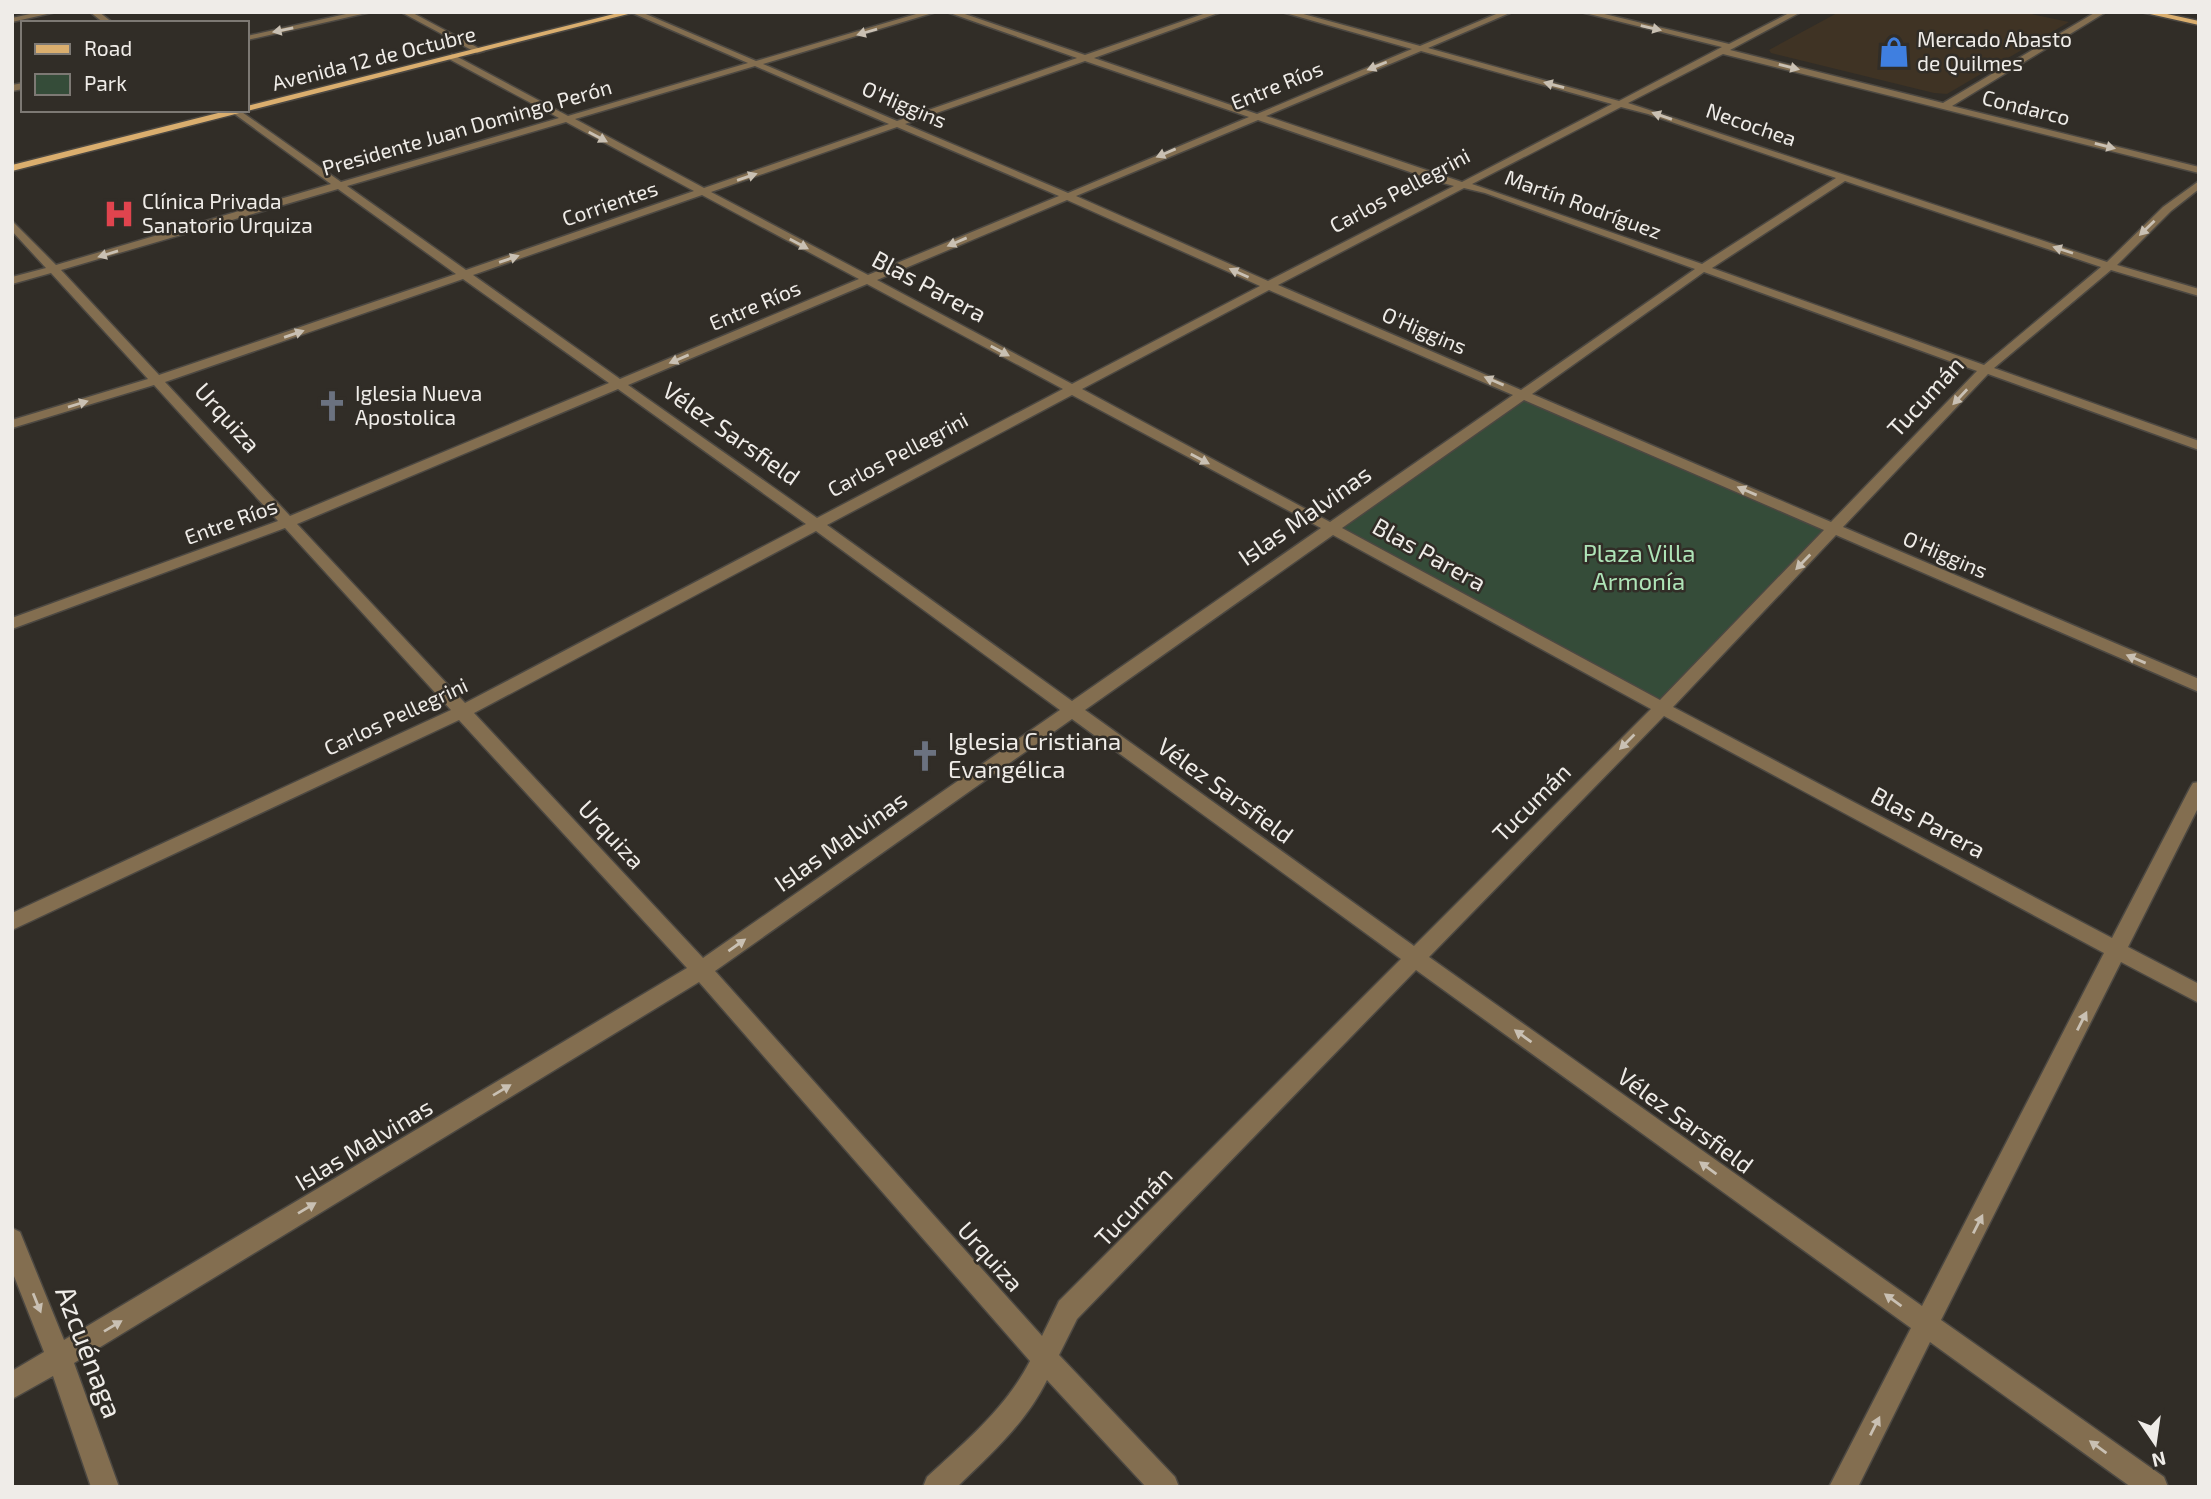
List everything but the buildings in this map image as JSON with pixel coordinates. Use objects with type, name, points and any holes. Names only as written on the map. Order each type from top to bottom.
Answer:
[{"type":"main road","name":"Avenida 12 de Octubre","points":[[248,108],[633,12]]},
{"type":"main road","points":[[2145,12],[2199,23]]},
{"type":"main road","name":"Avenida 12 de Octubre","points":[[12,168],[231,112]]},
{"type":"street","points":[[12,20],[52,12]]},
{"type":"street","points":[[248,38],[367,12]]},
{"type":"street","points":[[405,12],[480,51]]},
{"type":"street","name":"O'Higgins","points":[[633,12],[900,124],[2199,686]]},
{"type":"street","name":"Presidente Juan Domingo Perón","points":[[12,281],[932,12]]},
{"type":"street","name":"Martín Rodríguez","points":[[951,12],[1087,60],[1462,185],[1488,191],[2199,446]]},
{"type":"street","name":"Corrientes","points":[[12,424],[157,380],[1087,60],[1217,12]]},
{"type":"street","name":"Necochea","points":[[1286,12],[1620,103],[2109,266],[2199,293]]},
{"type":"street","name":"Entre Ríos","points":[[12,624],[286,523],[1508,12]]},
{"type":"street","name":"Condarco","points":[[1585,12],[2199,170]]},
{"type":"street","name":"Carlos Pellegrini","points":[[12,922],[461,712],[1270,285],[1797,12]]},
{"type":"street","points":[[1945,106],[2102,12]]},
{"type":"street","name":"Blas Parera","points":[[452,57],[2199,994]]},
{"type":"street","name":"Vélez Sarsfield","points":[[242,112],[1413,957],[2154,1487]]},
{"type":"street","name":"Islas Malvinas","points":[[12,1386],[701,970],[1702,268],[1844,177]]},
{"type":"street","name":"Tucumán","points":[[937,1487],[999,1429],[1027,1394],[1068,1310],[1413,957],[1662,708],[1986,369],[2109,266],[2167,209],[2199,184]]},
{"type":"street","name":"Urquiza","points":[[12,224],[701,970],[1043,1357],[1165,1487]]},
{"type":"street","points":[[1843,1487],[2199,788]]},
{"type":"street","name":"Azcuénaga","points":[[12,1240],[106,1487]]},
{"type":"shaded area","name":"Mercado Abasto de Quilmes","points":[[1839,12],[2022,12],[2069,22],[1947,94],[1771,53],[1769,50]]},
{"type":"green space","name":"Plaza Villa Armonía","points":[[1523,394],[1835,529],[1662,708],[1331,528]]},
{"type":"place","name":"Mercado Abasto de Quilmes","points":[[1894,52]]},
{"type":"place","name":"Clínica Privada Sanatorio Urquiza","points":[[119,214]]},
{"type":"place","name":"Iglesia Nueva Apostolica","points":[[332,406]]},
{"type":"place","name":"Iglesia Cristiana Evangélica","points":[[925,756]]}]
